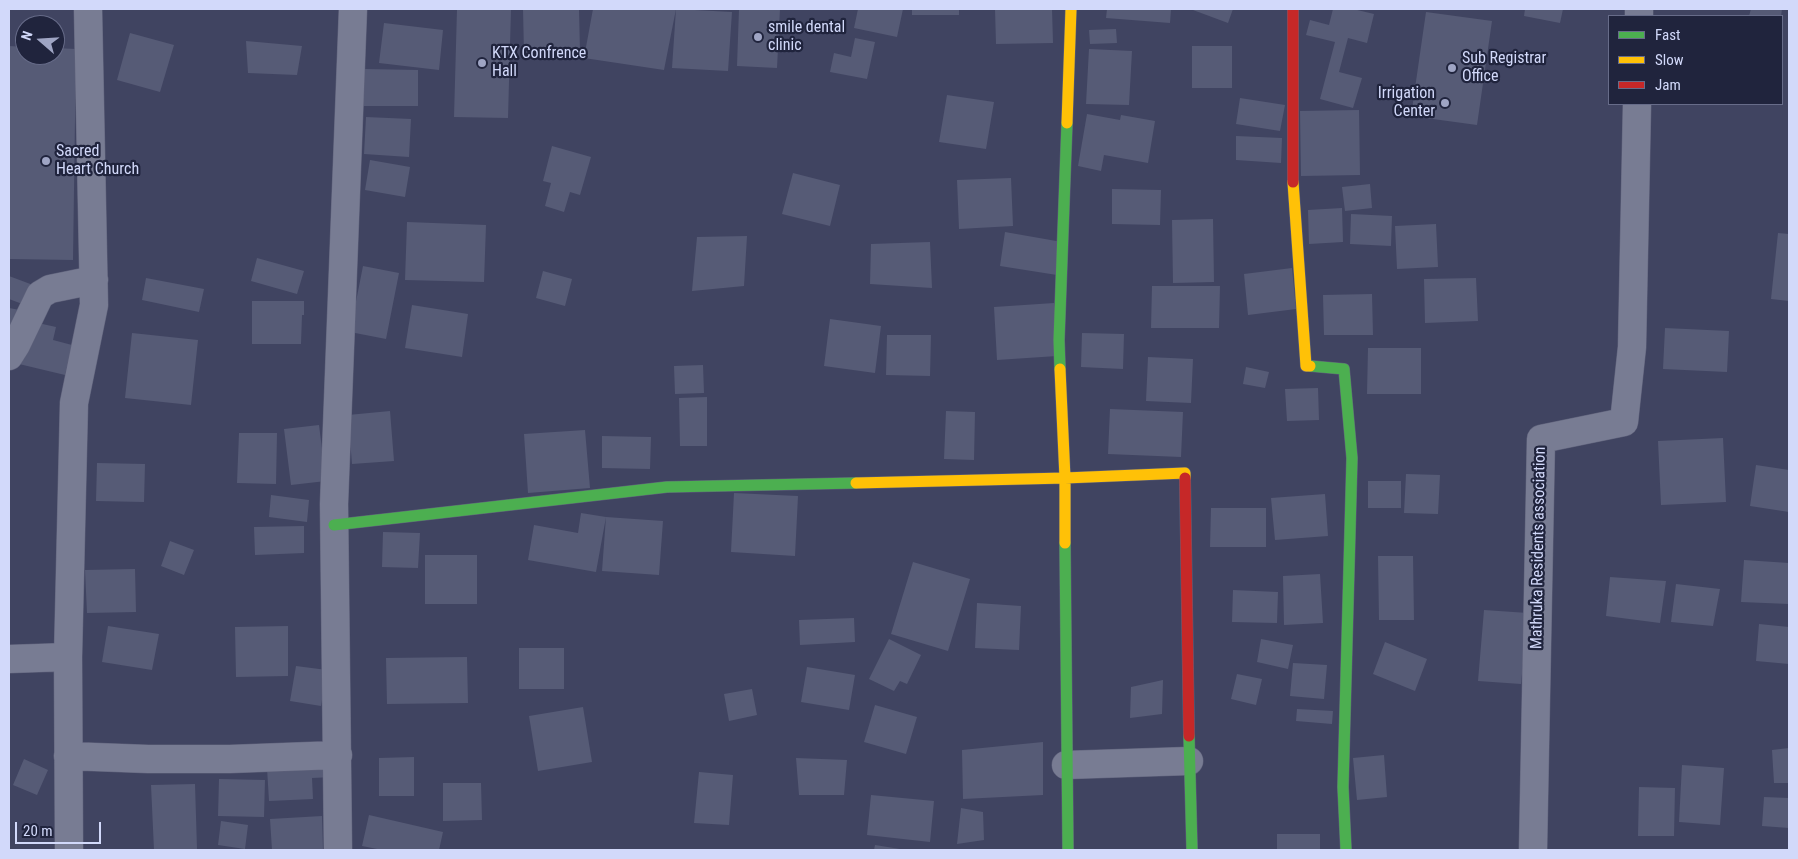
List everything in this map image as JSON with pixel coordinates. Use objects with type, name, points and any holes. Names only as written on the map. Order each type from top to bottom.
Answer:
[{"type":"street","points":[[69,850],[68,657],[74,404],[94,306],[88,9]]},
{"type":"street","points":[[338,850],[334,525],[353,9]]},
{"type":"street","points":[[1068,850],[1065,478],[1059,340],[1071,9]]},
{"type":"street","points":[[1293,9],[1293,175],[1306,366],[1344,369],[1352,458],[1343,787],[1346,850]]},
{"type":"street","name":"Mathruka Residents association","points":[[1533,850],[1541,439],[1624,422],[1632,347],[1637,105]]},
{"type":"street","points":[[9,356],[40,295],[50,289],[94,280]]},
{"type":"street","points":[[334,525],[667,487],[1065,478],[1185,473],[1192,850]]},
{"type":"street","points":[[9,659],[68,657]]},
{"type":"street","points":[[68,756],[148,759],[230,759],[338,755]]},
{"type":"street","points":[[1066,765],[1189,761]]},
{"type":"building","name":"KTX Confrence Hall","points":[[457,9],[511,9],[508,118],[454,117]]},
{"type":"building","points":[[523,9],[579,9],[580,52],[524,53]]},
{"type":"building","points":[[593,9],[676,9],[664,70],[584,58]]},
{"type":"building","points":[[676,9],[732,12],[728,71],[672,68]]},
{"type":"building","name":"smile dental clinic","points":[[739,9],[780,9],[777,68],[737,66]]},
{"type":"building","points":[[858,9],[903,9],[897,37],[854,28]]},
{"type":"building","points":[[912,9],[959,9],[959,15],[912,15]]},
{"type":"building","points":[[995,9],[1052,9],[1053,43],[996,44]]},
{"type":"building","points":[[1107,9],[1171,9],[1170,23],[1106,18]]},
{"type":"building","points":[[1194,9],[1233,9],[1228,23]]},
{"type":"building","points":[[1333,9],[1353,9],[1374,14],[1367,43],[1348,38],[1339,72],[1362,78],[1353,108],[1320,99],[1335,42],[1306,35],[1310,20],[1329,25]]},
{"type":"building","points":[[1525,9],[1563,9],[1560,23],[1524,16]]},
{"type":"building","points":[[1751,9],[1782,9],[1781,15],[1749,15]]},
{"type":"building","name":"Sub Registrar Office","points":[[1426,12],[1492,21],[1477,125],[1411,116]]},
{"type":"building","points":[[384,23],[443,30],[439,70],[379,63]]},
{"type":"building","points":[[1116,29],[1117,43],[1090,44],[1089,30]]},
{"type":"building","points":[[130,33],[174,45],[160,92],[117,80]]},
{"type":"building","points":[[855,38],[875,42],[867,79],[830,72],[834,53],[851,57]]},
{"type":"building","points":[[246,41],[302,46],[297,75],[248,73]]},
{"type":"building","name":"Sacred Heart Church","points":[[9,46],[15,46],[15,65],[65,65],[65,48],[76,49],[73,260],[9,259]]},
{"type":"building","points":[[1192,46],[1232,46],[1232,88],[1192,88]]},
{"type":"building","points":[[1089,49],[1132,51],[1129,105],[1086,104]]},
{"type":"building","points":[[364,69],[418,70],[418,106],[363,106]]},
{"type":"building","points":[[947,95],[994,102],[986,149],[939,142]]},
{"type":"building","points":[[1240,98],[1285,105],[1280,131],[1236,124]]},
{"type":"building","points":[[1359,110],[1360,175],[1301,176],[1300,111]]},
{"type":"building","points":[[1087,114],[1120,120],[1121,115],[1155,121],[1148,163],[1104,155],[1101,171],[1078,166]]},
{"type":"building","points":[[366,117],[411,119],[409,157],[364,154]]},
{"type":"building","points":[[1236,136],[1282,138],[1281,163],[1236,160]]},
{"type":"building","points":[[552,146],[591,157],[580,195],[570,192],[564,212],[545,206],[551,183],[543,181]]},
{"type":"building","points":[[370,160],[410,167],[405,197],[365,190]]},
{"type":"building","points":[[793,173],[840,185],[830,226],[782,214]]},
{"type":"building","points":[[1011,178],[1013,226],[959,229],[957,180]]},
{"type":"building","points":[[1370,184],[1372,208],[1345,211],[1342,187]]},
{"type":"building","points":[[1112,189],[1161,190],[1160,225],[1112,224]]},
{"type":"building","points":[[1342,208],[1343,242],[1309,244],[1308,210]]},
{"type":"building","points":[[1351,214],[1392,216],[1391,246],[1350,244]]},
{"type":"building","points":[[1213,219],[1214,282],[1173,283],[1172,220]]},
{"type":"building","points":[[407,222],[486,225],[484,282],[405,280]]},
{"type":"building","points":[[1436,224],[1438,267],[1397,269],[1395,226]]},
{"type":"building","points":[[1005,232],[1062,242],[1057,275],[1000,266]]},
{"type":"building","points":[[1778,233],[1789,234],[1789,301],[1771,299]]},
{"type":"building","points":[[747,236],[744,286],[692,291],[697,237]]},
{"type":"building","points":[[930,242],[932,288],[870,284],[871,244]]},
{"type":"building","points":[[257,258],[304,271],[297,294],[251,281]]},
{"type":"building","points":[[363,266],[399,273],[386,339],[350,332]]},
{"type":"building","points":[[1292,268],[1296,309],[1248,315],[1244,274]]},
{"type":"building","points":[[543,271],[572,279],[565,306],[536,298]]},
{"type":"building","points":[[9,276],[33,285],[25,305],[9,299]]},
{"type":"building","points":[[146,278],[204,289],[199,312],[142,300]]},
{"type":"building","points":[[1476,278],[1478,321],[1425,323],[1424,279]]},
{"type":"building","points":[[1152,286],[1220,286],[1219,328],[1151,328]]},
{"type":"building","points":[[1372,294],[1373,335],[1324,335],[1323,295]]},
{"type":"building","points":[[252,301],[304,301],[301,344],[252,344]]},
{"type":"building","points":[[1054,303],[1057,356],[997,360],[994,307]]},
{"type":"building","points":[[412,305],[468,314],[462,357],[405,348]]},
{"type":"building","points":[[9,308],[20,310],[9,334]]},
{"type":"building","points":[[830,319],[881,326],[875,373],[824,366]]},
{"type":"building","points":[[29,321],[56,327],[53,340],[72,345],[65,375],[19,364]]},
{"type":"building","points":[[1665,328],[1729,331],[1727,372],[1663,369]]},
{"type":"building","points":[[132,333],[198,340],[191,405],[125,398]]},
{"type":"building","points":[[1082,333],[1124,334],[1123,369],[1081,367]]},
{"type":"building","points":[[887,335],[931,335],[930,376],[886,375]]},
{"type":"building","points":[[1368,348],[1421,348],[1421,394],[1367,394]]},
{"type":"building","points":[[1148,357],[1193,359],[1191,403],[1146,401]]},
{"type":"building","points":[[703,365],[704,393],[675,394],[674,366]]},
{"type":"building","points":[[1246,367],[1269,372],[1265,388],[1243,384]]},
{"type":"building","points":[[1318,388],[1319,420],[1287,421],[1285,389]]},
{"type":"building","points":[[707,397],[707,446],[680,446],[679,398]]},
{"type":"building","points":[[1110,409],[1183,412],[1181,457],[1108,454]]},
{"type":"building","points":[[390,411],[394,461],[352,464],[348,415]]},
{"type":"building","points":[[946,411],[975,412],[974,460],[944,459]]},
{"type":"building","points":[[319,425],[326,481],[291,485],[284,429]]},
{"type":"building","points":[[585,430],[590,488],[528,493],[524,434]]},
{"type":"building","points":[[239,433],[277,433],[276,484],[237,483]]},
{"type":"building","points":[[602,436],[651,437],[650,469],[602,468]]},
{"type":"building","points":[[1723,438],[1726,502],[1661,505],[1658,441]]},
{"type":"building","points":[[97,463],[145,464],[144,502],[96,501]]},
{"type":"building","points":[[1756,465],[1789,470],[1789,512],[1750,506]]},
{"type":"building","points":[[1406,474],[1440,475],[1438,514],[1404,513]]},
{"type":"building","points":[[1368,481],[1401,481],[1401,508],[1368,508]]},
{"type":"building","points":[[734,493],[798,496],[795,556],[731,552]]},
{"type":"building","points":[[1325,494],[1328,536],[1275,540],[1271,498]]},
{"type":"building","points":[[271,495],[309,500],[307,522],[269,517]]},
{"type":"building","points":[[1211,508],[1266,508],[1266,547],[1210,547]]},
{"type":"building","points":[[581,513],[606,517],[596,572],[528,560],[534,525],[578,533]]},
{"type":"building","points":[[606,517],[663,521],[659,575],[602,571]]},
{"type":"building","points":[[304,526],[304,553],[255,555],[254,527]]},
{"type":"building","points":[[383,532],[420,533],[418,568],[382,567]]},
{"type":"building","points":[[170,541],[194,550],[184,575],[161,566]]},
{"type":"building","points":[[425,555],[477,555],[477,604],[425,604]]},
{"type":"building","points":[[1378,556],[1413,556],[1414,620],[1379,620]]},
{"type":"building","points":[[1744,560],[1789,563],[1789,604],[1741,602]]},
{"type":"building","points":[[913,562],[970,579],[948,651],[891,634]]},
{"type":"building","points":[[135,569],[136,612],[87,613],[85,570]]},
{"type":"building","points":[[1320,574],[1323,623],[1284,625],[1283,576]]},
{"type":"building","points":[[1610,577],[1666,581],[1660,623],[1606,616]]},
{"type":"building","points":[[1676,584],[1720,589],[1713,626],[1671,622]]},
{"type":"building","points":[[1233,590],[1278,592],[1277,623],[1232,622]]},
{"type":"building","points":[[977,603],[1021,606],[1019,650],[975,648]]},
{"type":"building","points":[[1484,610],[1528,613],[1521,684],[1478,681]]},
{"type":"building","points":[[854,618],[855,642],[800,645],[799,620]]},
{"type":"building","points":[[1759,624],[1789,627],[1789,664],[1756,661]]},
{"type":"building","points":[[108,626],[159,634],[152,670],[102,662]]},
{"type":"building","points":[[288,626],[288,676],[236,677],[235,627]]},
{"type":"building","points":[[889,639],[921,655],[907,684],[900,681],[894,691],[869,679]]},
{"type":"building","points":[[1261,639],[1293,645],[1288,669],[1257,662]]},
{"type":"building","points":[[1385,642],[1427,659],[1415,691],[1373,674]]},
{"type":"building","points":[[519,648],[564,648],[564,689],[519,689]]},
{"type":"building","points":[[467,657],[468,703],[387,704],[386,658]]},
{"type":"building","points":[[1293,663],[1327,665],[1324,699],[1290,696]]},
{"type":"building","points":[[296,666],[327,670],[321,706],[290,701]]},
{"type":"building","points":[[807,667],[855,675],[849,710],[801,702]]},
{"type":"building","points":[[1237,674],[1262,679],[1256,705],[1231,699]]},
{"type":"building","points":[[1163,680],[1162,714],[1130,718],[1131,687]]},
{"type":"building","points":[[752,689],[757,715],[729,721],[724,694]]},
{"type":"building","points":[[875,705],[917,717],[906,754],[864,742]]},
{"type":"building","points":[[583,707],[592,762],[538,771],[529,716]]},
{"type":"building","points":[[1297,709],[1333,711],[1332,724],[1296,721]]},
{"type":"building","points":[[1043,742],[1043,795],[963,799],[962,750]]},
{"type":"building","points":[[1789,748],[1789,783],[1774,783],[1772,750]]},
{"type":"building","points":[[1384,755],[1387,797],[1357,800],[1353,758]]},
{"type":"building","points":[[414,757],[414,796],[379,796],[379,758]]},
{"type":"building","points":[[796,758],[847,760],[844,795],[799,795]]},
{"type":"building","points":[[24,759],[48,770],[37,795],[13,785]]},
{"type":"building","points":[[333,765],[333,777],[312,778],[313,799],[269,801],[267,768]]},
{"type":"building","points":[[1682,765],[1724,768],[1720,825],[1679,822]]},
{"type":"building","points":[[699,772],[733,775],[729,825],[694,823]]},
{"type":"building","points":[[219,779],[265,780],[264,817],[218,816]]},
{"type":"building","points":[[443,783],[481,783],[482,820],[443,821]]},
{"type":"building","points":[[195,784],[197,849],[154,850],[151,785]]},
{"type":"building","points":[[1639,787],[1675,788],[1674,836],[1638,836]]},
{"type":"building","points":[[871,795],[934,801],[930,842],[867,835]]},
{"type":"building","points":[[1764,797],[1789,798],[1789,828],[1762,826]]},
{"type":"building","points":[[961,808],[983,812],[984,840],[957,844]]},
{"type":"building","points":[[369,815],[443,832],[439,850],[382,850],[362,846]]},
{"type":"building","points":[[322,816],[323,850],[272,850],[270,819]]},
{"type":"building","points":[[221,821],[248,825],[245,849],[218,845]]},
{"type":"building","points":[[1277,834],[1320,834],[1320,850],[1277,850]]},
{"type":"building","points":[[875,845],[900,849],[874,850]]},
{"type":"traffic: fast","points":[[1060,369],[1059,340],[1067,123]]},
{"type":"traffic: fast","points":[[1310,366],[1344,369],[1352,458],[1343,787],[1346,850]]},
{"type":"traffic: fast","points":[[334,525],[667,487],[856,483]]},
{"type":"traffic: fast","points":[[1065,543],[1068,850]]},
{"type":"traffic: fast","points":[[1189,736],[1192,850]]},
{"type":"traffic: slow","points":[[1067,123],[1071,9]]},
{"type":"traffic: slow","points":[[1293,182],[1306,366],[1310,366]]},
{"type":"traffic: slow","points":[[856,483],[1065,478],[1060,369]]},
{"type":"traffic: slow","points":[[1065,543],[1065,478],[1185,473],[1185,478]]},
{"type":"traffic: jam","points":[[1293,9],[1293,182]]},
{"type":"traffic: jam","points":[[1185,478],[1189,736]]},
{"type":"place","name":"smile dental clinic","points":[[758,37]]},
{"type":"place","name":"KTX Confrence Hall","points":[[482,63]]},
{"type":"place","name":"Sub Registrar Office","points":[[1452,68]]},
{"type":"place","name":"Irrigation Center","points":[[1445,103]]},
{"type":"place","name":"Sacred Heart Church","points":[[46,161]]}]
